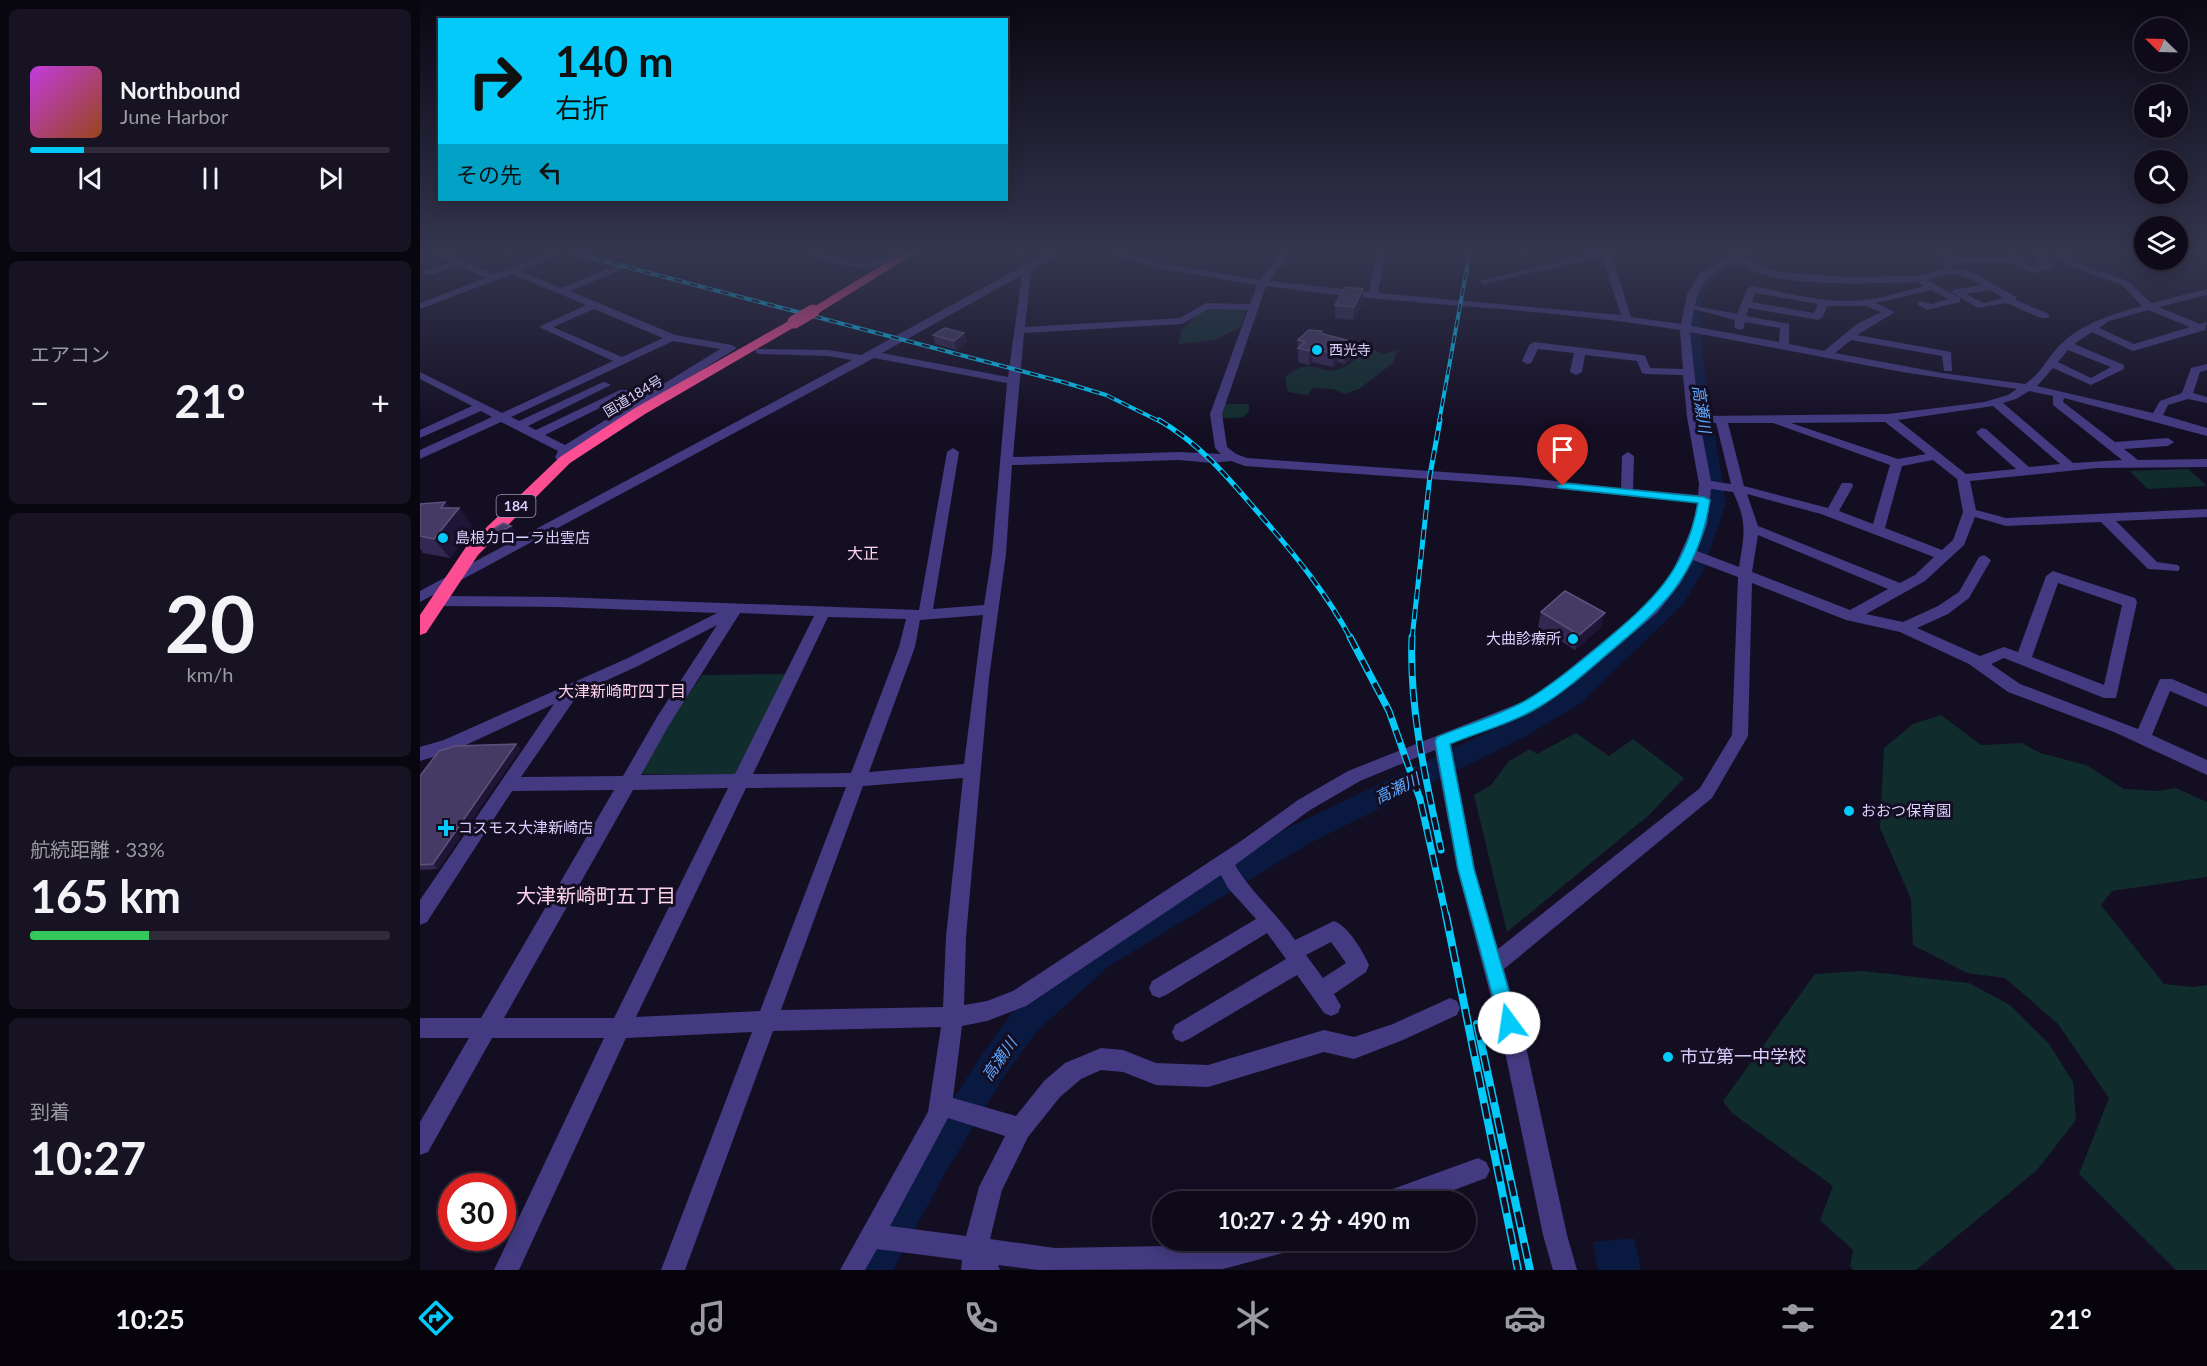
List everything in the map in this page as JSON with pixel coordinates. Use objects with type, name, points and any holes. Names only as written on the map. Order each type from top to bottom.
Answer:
[{"type":"highway","name":"国道184号","points":[[420,629],[472,551],[565,455],[814,310]]},
{"type":"street","points":[[582,310],[544,327],[622,362]]},
{"type":"street","points":[[421,377],[536,435],[565,455],[731,348],[672,338],[603,310]]},
{"type":"street","points":[[420,597],[953,310]]},
{"type":"street","points":[[852,1270],[939,1116],[941,1105],[953,1017],[956,937],[981,678],[1008,461],[1013,381],[1022,310]]},
{"type":"street","points":[[1020,330],[1182,321],[1199,310]]},
{"type":"street","points":[[1252,310],[1216,414],[1221,448],[1232,457],[1245,462],[1528,482],[1704,500]]},
{"type":"street","points":[[1531,310],[1627,319],[1977,373]]},
{"type":"street","points":[[1624,310],[1627,319]]},
{"type":"street","points":[[420,1028],[620,1028],[765,1021],[953,1017],[987,1011],[1019,999],[1246,847],[1304,805],[1354,776],[1533,704],[1568,679],[1652,609],[1675,581],[1689,553],[1700,525],[1704,500],[1705,484],[1688,372],[1685,329],[1689,310]]},
{"type":"street","points":[[1708,310],[1785,326]]},
{"type":"street","points":[[1739,336],[1740,318],[1743,310]]},
{"type":"street","points":[[1778,310],[1818,318],[1821,310]]},
{"type":"street","points":[[1830,351],[1861,326],[1890,312],[1885,310]]},
{"type":"street","points":[[2031,310],[2044,316]]},
{"type":"street","points":[[1695,420],[1888,418],[1942,412],[2012,398],[2037,381],[2066,345],[2105,319],[2137,310]]},
{"type":"street","points":[[2158,310],[2204,327]]},
{"type":"street","points":[[1784,345],[1787,312]]},
{"type":"street","points":[[2091,328],[2133,348],[2204,327]]},
{"type":"street","points":[[1847,336],[1947,354],[1948,369]]},
{"type":"street","points":[[420,455],[672,338]]},
{"type":"street","points":[[1527,361],[1534,345],[1641,357],[1646,371],[1688,372]]},
{"type":"street","points":[[2050,363],[2091,382],[2120,367],[2066,345]]},
{"type":"street","points":[[760,351],[868,356],[1013,381]]},
{"type":"street","points":[[1576,372],[1580,351]]},
{"type":"street","points":[[1830,351],[1943,376],[2027,387],[2156,417],[2207,432]]},
{"type":"street","points":[[2187,394],[2195,370],[2207,367]]},
{"type":"street","points":[[518,426],[605,385]]},
{"type":"street","points":[[536,435],[624,392]]},
{"type":"street","points":[[2059,394],[2057,403],[2134,464]]},
{"type":"street","points":[[2156,417],[2164,403],[2187,394],[2207,400]]},
{"type":"street","points":[[1995,402],[2071,466]]},
{"type":"street","points":[[420,434],[480,407]]},
{"type":"street","points":[[1769,418],[1897,463],[1936,456]]},
{"type":"street","points":[[1851,616],[1920,578],[1942,555],[1959,542],[1970,512],[1963,478],[1888,418]]},
{"type":"street","points":[[570,419],[591,429]]},
{"type":"street","points":[[1494,964],[1706,793],[1740,736],[1745,574],[1752,528],[1747,507],[1737,488],[1721,419]]},
{"type":"street","points":[[1982,432],[2026,471]]},
{"type":"street","points":[[2114,446],[2168,442]]},
{"type":"street","points":[[673,1270],[920,615],[953,452]]},
{"type":"street","points":[[1008,461],[1179,456],[1212,459],[1232,457]]},
{"type":"street","points":[[1627,492],[1628,456]]},
{"type":"street","points":[[1878,530],[1897,463]]},
{"type":"street","points":[[1963,478],[2071,466],[2207,463]]},
{"type":"street","points":[[1705,484],[1737,488],[1801,503],[1942,555]]},
{"type":"street","points":[[1831,513],[1847,486]]},
{"type":"street","points":[[1970,512],[2006,522],[2207,513]]},
{"type":"street","points":[[2105,518],[2153,566],[2173,568]]},
{"type":"street","points":[[1752,528],[1901,589]]},
{"type":"street","points":[[1689,553],[1851,616],[1904,628],[1978,663],[2014,688],[2144,738],[2207,768]]},
{"type":"street","points":[[1904,628],[1943,610],[1964,595],[1984,560]]},
{"type":"street","points":[[1978,663],[2004,652],[2023,660],[2110,694],[2130,602],[2053,576],[2023,660]]},
{"type":"street","points":[[437,601],[557,602],[920,615],[991,609]]},
{"type":"street","points":[[420,754],[449,745],[574,688],[693,633],[735,609]]},
{"type":"street","points":[[420,1144],[663,721],[735,609]]},
{"type":"street","points":[[506,1270],[620,1028],[822,612]]},
{"type":"street","points":[[2144,738],[2145,730],[2166,683],[2207,701]]},
{"type":"street","points":[[420,916],[574,688]]},
{"type":"street","points":[[1442,741],[1466,869],[1514,1042],[1555,1235],[1565,1270]]},
{"type":"street","points":[[507,784],[857,780],[973,770]]},
{"type":"street","points":[[1182,1032],[1296,957],[1334,930],[1359,965],[1326,999],[1296,957],[1270,921],[1235,882],[1223,861]]},
{"type":"street","points":[[1159,988],[1270,921]]},
{"type":"street","points":[[974,1259],[991,1187],[1020,1129],[1052,1089],[1073,1071],[1101,1059],[1123,1061],[1156,1074],[1208,1076],[1324,1041],[1354,1048],[1396,1033],[1450,1008]]},
{"type":"street","points":[[941,1105],[1020,1129]]},
{"type":"street","points":[[1418,1191],[1478,1170]]},
{"type":"street","points":[[872,1236],[974,1259],[1125,1264],[1223,1257],[1246,1251]]},
{"type":"street","points":[[974,1259],[988,1270]]},
{"type":"green space","points":[[1202,310],[1246,310],[1241,327],[1214,340],[1178,344],[1182,330]]},
{"type":"green space","points":[[1372,349],[1384,354],[1397,350],[1393,363],[1359,389],[1344,394],[1333,389],[1313,388],[1308,395],[1288,392],[1285,377],[1295,370],[1309,366],[1326,370],[1340,369]]},
{"type":"green space","points":[[1223,404],[1249,404],[1249,411],[1244,417],[1220,419]]},
{"type":"green space","points":[[2188,469],[2207,486],[2148,489],[2129,471]]},
{"type":"green space","points":[[786,674],[738,774],[639,774],[672,718],[702,675]]},
{"type":"green space","points":[[1941,715],[1981,745],[2022,743],[2040,753],[2086,765],[2124,789],[2158,791],[2176,788],[2207,802],[2207,877],[2112,891],[2101,905],[2164,984],[2193,987],[2207,985],[2207,1270],[2176,1270],[2079,1174],[2109,1098],[2058,1024],[2005,978],[1967,973],[1913,945],[1911,899],[1880,828],[1884,748],[1913,724]]},
{"type":"green space","points":[[1576,733],[1609,756],[1633,739],[1684,778],[1649,815],[1507,932],[1474,795],[1491,785],[1509,761],[1530,749],[1537,754]]},
{"type":"green space","points":[[1862,971],[1969,983],[2010,1005],[2049,1044],[2073,1082],[2076,1120],[2037,1170],[1916,1270],[1853,1270],[1850,1266],[1853,1250],[1820,1220],[1833,1186],[1732,1113],[1723,1101],[1815,974]]},
{"type":"water","points":[[1634,1238],[1641,1270],[1598,1270],[1593,1242]]},
{"type":"building","points":[[945,328],[964,333],[954,341],[933,335]]},
{"type":"building","points":[[1309,330],[1322,331],[1320,333],[1353,342],[1345,350],[1338,348],[1333,354],[1312,348],[1309,351],[1298,348],[1305,342],[1298,340]]},
{"type":"building","points":[[445,502],[441,508],[459,508],[434,539],[420,536],[420,504]]},
{"type":"building","points":[[503,523],[511,526],[496,534],[490,531]]},
{"type":"building","points":[[1565,591],[1605,613],[1579,635],[1541,612]]},
{"type":"building","name":"コスモス大津新崎店","points":[[516,744],[433,864],[420,865],[420,776],[439,751],[455,746]]},
{"type":"waterway","name":"高瀬川","points":[[873,1270],[933,1161],[992,1067],[1025,1021],[1097,957],[1298,836],[1519,728],[1573,697],[1676,598],[1691,573],[1716,504],[1693,346],[1694,310]]},
{"type":"railway","points":[[791,310],[1063,382],[1106,395],[1161,422]]},
{"type":"railway","points":[[1439,422],[1459,310]]},
{"type":"railway","points":[[1159,420],[1202,452],[1238,489],[1310,575],[1332,606],[1351,639]]},
{"type":"railway","points":[[1412,639],[1430,475],[1440,420]]},
{"type":"railway","points":[[1350,637],[1389,711],[1420,799],[1446,916]]},
{"type":"railway","points":[[1412,639],[1416,718],[1424,771],[1441,850]]},
{"type":"railway","points":[[1446,915],[1518,1270]]},
{"type":"railway","points":[[1477,1024],[1530,1270]]},
{"type":"place","name":"西光寺","points":[[1317,350]]},
{"type":"place","name":"島根カローラ出雲店","points":[[443,538]]},
{"type":"place","name":"大曲診療所","points":[[1573,639]]},
{"type":"place","name":"おおつ保育園","points":[[1849,811]]},
{"type":"place","name":"コスモス大津新崎店","points":[[446,828]]},
{"type":"place","name":"市立第一中学校","points":[[1668,1057]]},
{"type":"district","name":"大正","points":[[863,553]]},
{"type":"district","name":"大津新崎町四丁目","points":[[622,691]]},
{"type":"district","name":"大津新崎町五丁目","points":[[596,896]]},
{"type":"route","points":[[1509,1023],[1466,869],[1442,741],[1533,704],[1568,679],[1652,609],[1675,581],[1689,553],[1700,525],[1704,500],[1563,486]]}]
